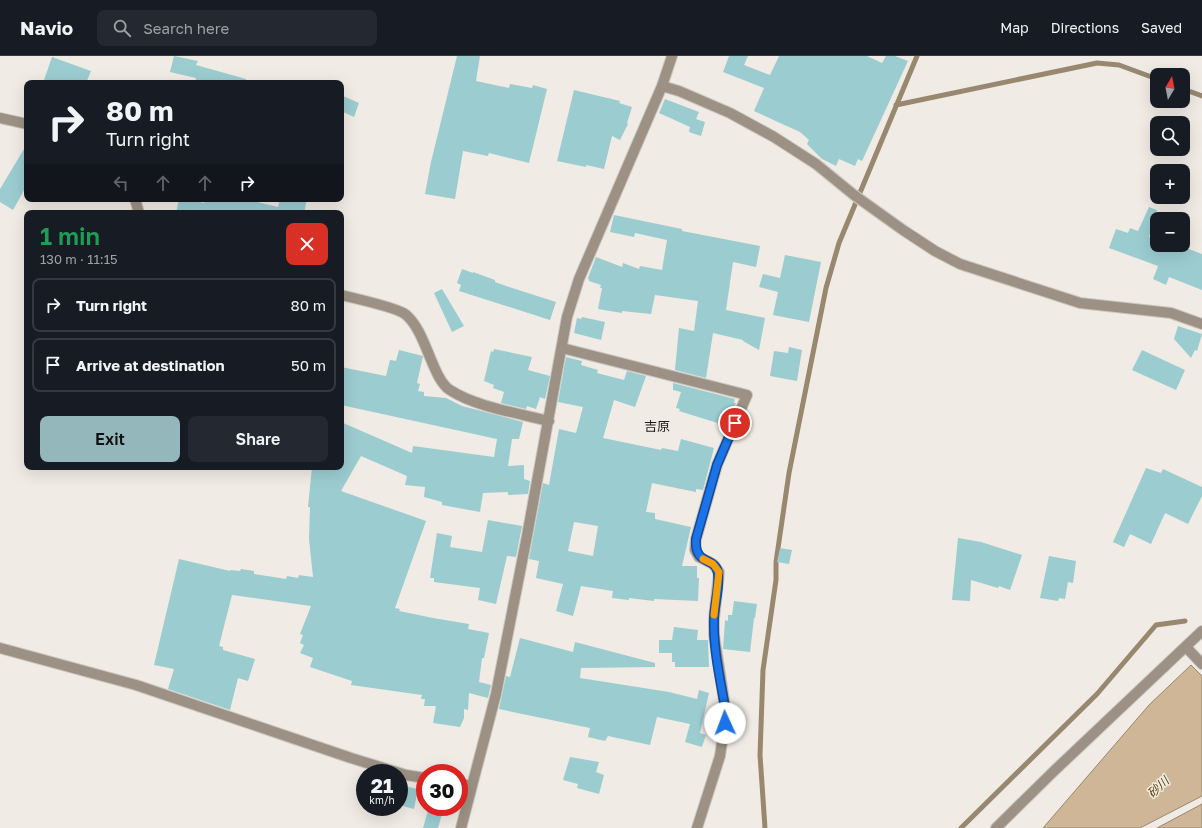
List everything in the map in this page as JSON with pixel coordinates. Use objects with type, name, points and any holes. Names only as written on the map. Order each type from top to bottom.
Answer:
[{"type":"street","points":[[461,828],[496,694],[549,421],[567,317],[579,279],[662,86],[672,56]]},
{"type":"street","points":[[662,86],[679,91],[730,113],[774,137],[816,164],[857,198],[935,251],[960,264],[1080,303],[1171,313],[1202,324]]},
{"type":"street","points":[[0,118],[24,123]]},
{"type":"street","points":[[344,296],[404,313],[414,322],[439,376],[448,389],[474,402],[549,421]]},
{"type":"street","points":[[562,348],[747,395],[717,465],[696,539],[695,550],[699,557],[713,564],[719,572],[714,619],[714,635],[726,713],[720,756],[697,828]]},
{"type":"street","points":[[996,828],[1202,631]]},
{"type":"street","points":[[1186,647],[1202,664]]},
{"type":"street","points":[[0,648],[136,685],[351,758],[406,775],[416,777]]},
{"type":"street","points":[[468,785],[472,786]]},
{"type":"water","name":"砂川","points":[[1191,665],[1202,676],[1202,796],[1140,828],[1043,828],[1149,705]]},
{"type":"water","points":[[1202,804],[1202,828],[1157,828]]},
{"type":"building","points":[[174,56],[198,61],[196,65],[246,80],[196,80],[196,78],[170,72]]},
{"type":"building","points":[[457,56],[480,56],[476,81],[509,88],[510,84],[532,88],[533,85],[547,89],[529,163],[489,153],[488,156],[463,151],[455,199],[425,194],[431,162]]},
{"type":"building","points":[[729,56],[748,56],[744,65],[770,75],[779,56],[867,56],[882,63],[886,56],[895,56],[908,61],[862,161],[858,159],[855,166],[839,159],[836,166],[822,159],[807,144],[809,140],[800,132],[754,111],[764,88],[723,72]]},
{"type":"building","points":[[52,57],[91,71],[87,80],[44,80]]},
{"type":"building","points":[[574,90],[620,101],[619,103],[632,107],[627,123],[628,124],[620,140],[612,136],[604,169],[557,161]]},
{"type":"building","points":[[344,96],[359,103],[354,117],[344,112]]},
{"type":"building","points":[[665,99],[699,112],[696,119],[705,122],[701,136],[689,132],[690,127],[659,113]]},
{"type":"building","points":[[24,149],[24,190],[13,210],[0,202],[0,189]]},
{"type":"building","points":[[178,202],[257,202],[278,207],[279,202],[306,202],[305,210],[177,210]]},
{"type":"building","points":[[1149,207],[1157,210],[1156,212],[1150,212],[1150,252],[1190,252],[1190,250],[1202,254],[1202,290],[1169,277],[1166,285],[1153,279],[1158,266],[1109,248],[1116,229],[1128,233],[1130,228],[1138,231]]},
{"type":"building","points":[[614,215],[682,229],[682,231],[760,246],[756,267],[733,262],[726,310],[765,318],[759,350],[743,340],[713,333],[706,378],[675,370],[679,328],[694,331],[698,301],[655,295],[651,314],[622,311],[622,313],[598,309],[602,288],[600,288],[601,285],[589,281],[588,278],[596,257],[622,267],[623,263],[639,269],[640,266],[662,270],[667,240],[635,233],[634,237],[610,232]]},
{"type":"building","points":[[785,255],[821,262],[809,322],[773,315],[778,292],[759,287],[763,274],[780,278]]},
{"type":"building","points":[[462,269],[495,280],[495,282],[509,287],[556,302],[550,320],[459,291],[461,285],[457,283]]},
{"type":"building","points":[[442,289],[464,326],[452,332],[434,293]]},
{"type":"building","points":[[582,317],[605,322],[601,340],[574,333],[577,318],[581,319]]},
{"type":"building","points":[[1178,326],[1202,334],[1197,351],[1195,350],[1191,358],[1174,339]]},
{"type":"building","points":[[789,347],[802,350],[797,381],[770,376],[774,351],[788,353]]},
{"type":"building","points":[[494,349],[532,357],[528,370],[550,376],[545,399],[540,397],[536,409],[527,406],[526,409],[501,403],[504,392],[493,388],[494,385],[484,381],[491,351],[493,352]]},
{"type":"building","points":[[399,350],[423,356],[417,383],[420,384],[418,391],[424,392],[424,396],[446,398],[462,406],[523,422],[519,439],[512,439],[508,466],[524,465],[524,479],[530,481],[528,494],[508,495],[508,492],[483,493],[480,512],[442,505],[442,502],[424,497],[425,487],[405,485],[407,476],[361,456],[341,491],[426,521],[395,608],[400,609],[399,611],[469,624],[468,629],[489,633],[484,658],[482,658],[479,682],[491,685],[488,698],[469,693],[468,710],[464,709],[464,718],[460,727],[433,723],[436,706],[424,706],[425,699],[421,699],[422,695],[351,685],[352,681],[310,667],[313,658],[300,653],[304,645],[300,643],[303,635],[300,634],[311,606],[232,595],[219,646],[223,647],[223,650],[255,659],[248,681],[238,678],[230,710],[168,689],[174,669],[154,665],[179,559],[230,571],[240,571],[241,569],[254,571],[254,574],[286,579],[287,576],[298,578],[299,575],[313,577],[309,539],[310,507],[308,507],[312,470],[344,470],[344,423],[412,453],[413,446],[494,457],[497,439],[344,406],[344,368],[386,376],[390,360],[396,361]]},
{"type":"building","points":[[1142,350],[1185,370],[1176,390],[1132,370]]},
{"type":"building","points":[[566,357],[582,361],[581,365],[598,370],[597,373],[624,380],[627,371],[646,376],[635,407],[614,400],[603,438],[661,450],[662,448],[678,451],[681,439],[714,448],[703,490],[696,489],[696,492],[652,483],[646,512],[655,513],[655,519],[691,527],[682,566],[697,566],[697,578],[699,578],[698,601],[654,599],[654,601],[629,598],[629,600],[612,598],[613,591],[581,586],[573,616],[556,611],[563,584],[536,578],[539,561],[529,559],[543,483],[549,485],[559,429],[576,433],[583,407],[558,402]],"holes":[[[574,522],[598,526],[593,556],[568,551]]]},
{"type":"building","points":[[673,383],[735,399],[734,403],[736,403],[727,426],[679,411],[680,409],[676,408],[681,392],[673,390]]},
{"type":"building","points":[[1146,468],[1161,473],[1163,469],[1202,487],[1202,496],[1188,524],[1165,513],[1151,544],[1130,534],[1124,547],[1113,542]]},
{"type":"building","points":[[488,520],[522,526],[516,557],[507,556],[496,604],[478,600],[480,588],[434,582],[434,578],[430,578],[437,533],[452,536],[450,547],[482,552]]},
{"type":"building","points":[[958,538],[981,542],[1022,555],[1010,590],[971,580],[970,601],[952,600]]},
{"type":"building","points":[[780,548],[792,550],[789,564],[777,562]]},
{"type":"building","points":[[1049,556],[1076,561],[1073,583],[1068,582],[1065,599],[1059,598],[1058,601],[1040,598]]},
{"type":"building","points":[[734,601],[757,604],[750,652],[723,649],[725,620],[728,621],[728,615],[732,615]]},
{"type":"building","points":[[674,627],[698,630],[697,640],[708,640],[709,667],[675,667],[675,662],[672,662],[672,653],[659,653],[659,640],[672,640]]},
{"type":"building","points":[[520,638],[573,652],[575,642],[655,663],[655,667],[581,668],[580,678],[669,692],[697,699],[699,690],[709,693],[700,733],[706,735],[702,747],[685,742],[690,724],[657,717],[650,745],[608,736],[605,741],[588,737],[590,728],[499,709],[506,676],[510,677]]},
{"type":"building","points":[[570,757],[599,762],[596,772],[604,775],[599,794],[577,788],[578,784],[563,780]]},
{"type":"building","points":[[408,787],[416,789],[414,809],[408,807]]},
{"type":"building","points":[[426,816],[441,816],[438,828],[423,828]]},
{"type":"waterway","points":[[765,828],[760,755],[763,670],[776,580],[776,562],[789,473],[826,288],[839,243],[917,56]]},
{"type":"waterway","points":[[896,105],[1097,63],[1119,65],[1150,76]]},
{"type":"waterway","points":[[1190,92],[1202,96]]},
{"type":"waterway","points":[[961,828],[1097,694],[1156,625],[1185,621]]},
{"type":"slow traffic","points":[[703,559],[713,564],[719,572],[714,615]]},
{"type":"district","name":"吉原","points":[[657,426]]},
{"type":"route","points":[[725,723],[726,713],[714,635],[714,619],[719,572],[713,564],[699,557],[695,550],[696,539],[717,465],[735,423]]}]
